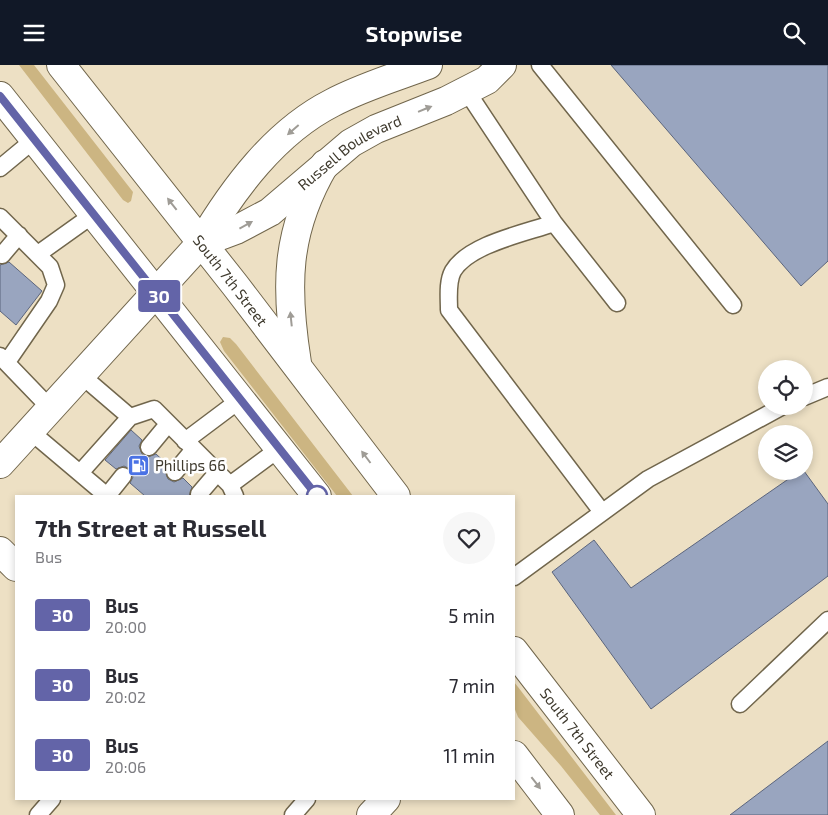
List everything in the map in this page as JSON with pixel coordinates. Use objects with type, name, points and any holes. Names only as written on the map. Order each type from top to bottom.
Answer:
[{"type":"main road","name":"South 7th Street","points":[[61,65],[298,367],[395,495]]},
{"type":"main road","points":[[333,102],[372,65]]},
{"type":"main road","name":"Russell Boulevard","points":[[0,464],[201,243],[222,208],[271,149],[310,115],[333,102],[428,65]]},
{"type":"main road","name":"Russell Boulevard","points":[[201,243],[236,230],[270,212],[324,164],[351,143],[376,129],[487,80],[502,65]]},
{"type":"main road","points":[[0,96],[316,495]]},
{"type":"main road","points":[[298,367],[290,316],[293,242],[300,215],[324,164]]},
{"type":"main road","points":[[0,551],[15,566]]},
{"type":"main road","name":"South 7th Street","points":[[515,652],[641,815]]},
{"type":"main road","points":[[515,756],[560,815]]},
{"type":"main road","points":[[371,815],[385,800]]},
{"type":"lane","points":[[540,65],[733,305]]},
{"type":"lane","points":[[466,90],[554,223],[618,303]]},
{"type":"lane","points":[[0,168],[35,139]]},
{"type":"lane","points":[[38,254],[94,214]]},
{"type":"lane","points":[[0,217],[50,267],[56,285],[49,301],[3,359],[50,409]]},
{"type":"lane","points":[[554,223],[472,252],[453,272],[449,290],[449,310],[602,512]]},
{"type":"lane","points":[[2,255],[19,235]]},
{"type":"lane","points":[[81,375],[130,417]]},
{"type":"lane","points":[[813,393],[828,387]]},
{"type":"lane","points":[[175,471],[190,445],[241,399]]},
{"type":"lane","points":[[80,473],[130,417],[154,409],[217,473],[232,491],[280,448]]},
{"type":"lane","points":[[515,576],[648,479],[766,415]]},
{"type":"lane","points":[[149,447],[168,424]]},
{"type":"lane","points":[[30,431],[106,495]]},
{"type":"lane","points":[[199,493],[217,473]]},
{"type":"lane","points":[[108,495],[123,476]]},
{"type":"lane","points":[[740,704],[828,620]]},
{"type":"lane","points":[[38,815],[51,800]]},
{"type":"lane","points":[[293,815],[307,800]]},
{"type":"shaded area","points":[[19,65],[34,65],[133,192],[131,201],[128,203],[123,200]]},
{"type":"shaded area","points":[[223,337],[230,338],[236,344],[352,495],[336,495],[224,351],[220,342]]},
{"type":"shaded area","points":[[515,683],[616,815],[600,815],[561,766],[518,717],[515,710]]},
{"type":"building","points":[[611,65],[828,65],[828,261],[801,286]]},
{"type":"building","points":[[9,262],[42,291],[16,325],[0,311],[0,265]]},
{"type":"building","name":"Phillips 66","points":[[131,430],[142,440],[139,446],[142,454],[148,457],[156,454],[168,465],[165,471],[168,479],[174,482],[183,478],[192,487],[189,495],[144,495],[130,483],[133,477],[130,469],[124,466],[116,469],[105,460]]},
{"type":"building","points":[[787,480],[811,480],[828,504],[828,576],[651,709],[552,572],[594,540],[631,588]]},
{"type":"building","points":[[828,741],[828,815],[730,815]]},
{"type":"bus line","name":"30","points":[[0,96],[316,495]]},
{"type":"place","name":"Phillips 66","points":[[139,465]]}]
